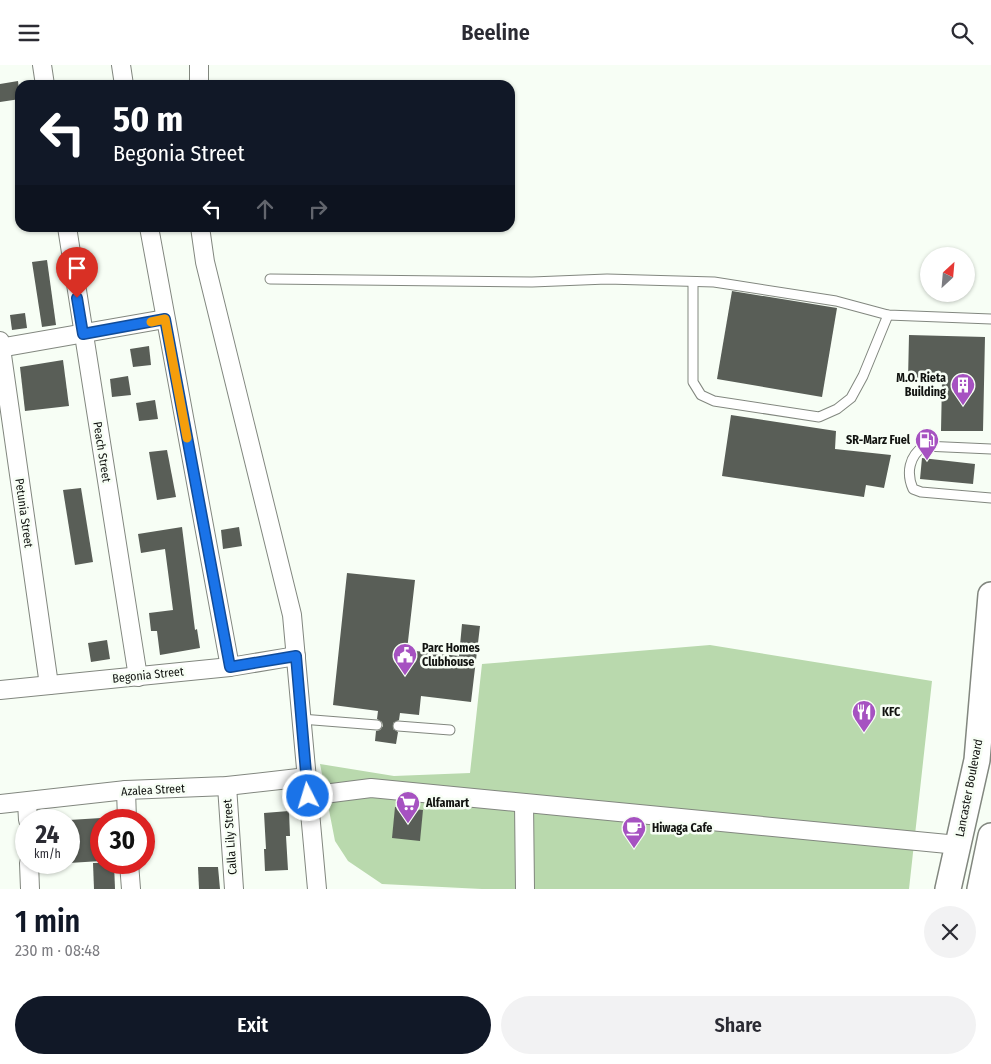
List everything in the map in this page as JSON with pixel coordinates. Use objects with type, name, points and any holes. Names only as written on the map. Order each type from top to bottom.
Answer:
[{"type":"main road","name":"Lancaster Boulevard","points":[[948,889],[977,760],[988,692],[991,595]]},
{"type":"main road","points":[[980,889],[991,835]]},
{"type":"street","points":[[42,65],[44,80]]},
{"type":"street","points":[[121,65],[123,80]]},
{"type":"street","points":[[199,65],[199,80]]},
{"type":"street","name":"Peach Street","points":[[68,232],[138,677]]},
{"type":"street","points":[[150,232],[230,667]]},
{"type":"street","points":[[201,232],[205,261],[292,615],[317,889]]},
{"type":"street","points":[[0,346],[83,334],[165,319]]},
{"type":"street","name":"Petunia Street","points":[[0,346],[48,685]]},
{"type":"street","name":"Begonia Street","points":[[0,690],[230,667],[296,656]]},
{"type":"street","name":"Azalea Street","points":[[0,805],[126,790],[227,786],[307,777]]},
{"type":"street","name":"Calla Lily Street","points":[[227,786],[234,889]]},
{"type":"street","points":[[308,796],[371,789],[958,845]]},
{"type":"street","points":[[126,790],[127,809]]},
{"type":"street","points":[[27,802],[27,809]]},
{"type":"street","points":[[524,803],[525,889]]},
{"type":"street","points":[[29,874],[30,889]]},
{"type":"street","points":[[130,874],[131,889]]},
{"type":"lane","points":[[270,279],[532,283],[607,279],[714,282],[836,301],[888,315],[991,319]]},
{"type":"lane","points":[[693,282],[693,382],[701,395],[714,401],[819,417],[837,409],[851,398],[863,376],[888,315]]},
{"type":"lane","points":[[991,449],[924,446],[915,452],[911,458],[909,480],[913,489],[921,492],[991,498]]},
{"type":"lane","points":[[301,719],[377,725]]},
{"type":"lane","points":[[398,726],[450,730]]},
{"type":"green space","points":[[710,645],[932,681],[909,889],[482,889],[382,884],[348,861],[335,841],[320,764],[394,776],[470,773],[482,664]]},
{"type":"building","points":[[15,82],[15,100],[0,102],[0,84]]},
{"type":"building","points":[[47,260],[56,325],[42,327],[32,262]]},
{"type":"building","points":[[732,291],[837,308],[822,397],[717,379]]},
{"type":"building","points":[[25,313],[27,328],[12,330],[10,315]]},
{"type":"building","name":"M.O. Rieta Building","points":[[909,335],[985,337],[983,431],[941,431],[942,381],[908,380]]},
{"type":"building","points":[[149,346],[151,365],[133,367],[130,349]]},
{"type":"building","points":[[63,360],[69,406],[25,411],[20,367]]},
{"type":"building","points":[[128,376],[131,395],[112,397],[110,379]]},
{"type":"building","points":[[155,400],[158,419],[139,421],[136,403]]},
{"type":"building","points":[[731,415],[836,431],[835,449],[891,455],[884,488],[866,485],[864,497],[722,476]]},
{"type":"building","points":[[167,450],[176,497],[157,500],[149,452]]},
{"type":"building","points":[[922,458],[975,464],[973,484],[920,479]]},
{"type":"building","points":[[81,488],[93,562],[75,565],[63,490]]},
{"type":"building","points":[[182,527],[195,630],[197,629],[200,648],[160,655],[157,631],[151,631],[149,613],[173,610],[165,549],[141,553],[138,534]]},
{"type":"building","points":[[239,527],[242,546],[223,549],[221,530]]},
{"type":"building","name":"Parc Homes Clubhouse","points":[[347,573],[415,580],[407,650],[459,656],[462,624],[480,626],[471,702],[421,696],[419,715],[400,713],[399,720],[393,723],[393,729],[398,732],[396,744],[375,741],[376,731],[380,730],[383,726],[382,722],[377,719],[378,711],[333,705]]},
{"type":"building","points":[[107,640],[110,659],[91,662],[88,643]]},
{"type":"building","name":"Alfamart","points":[[395,807],[423,810],[420,841],[392,838]]},
{"type":"building","points":[[289,811],[290,836],[286,836],[288,870],[265,871],[264,813]]},
{"type":"building","points":[[80,819],[90,819],[90,862],[80,862]]},
{"type":"building","points":[[198,867],[218,867],[220,889],[199,889]]},
{"type":"building","points":[[93,874],[114,874],[115,889],[94,889]]},
{"type":"slow traffic","points":[[151,322],[165,319],[187,438]]},
{"type":"place","name":"M.O. Rieta Building","points":[[963,406]]},
{"type":"place","name":"SR-Marz Fuel","points":[[927,461]]},
{"type":"place","name":"Parc Homes Clubhouse","points":[[405,676]]},
{"type":"place","name":"KFC","points":[[864,733]]},
{"type":"place","name":"Alfamart","points":[[408,824]]},
{"type":"place","name":"Hiwaga Cafe","points":[[634,849]]},
{"type":"route","points":[[77,298],[83,334],[165,319],[230,667],[258,664],[296,656],[308,796]]}]
